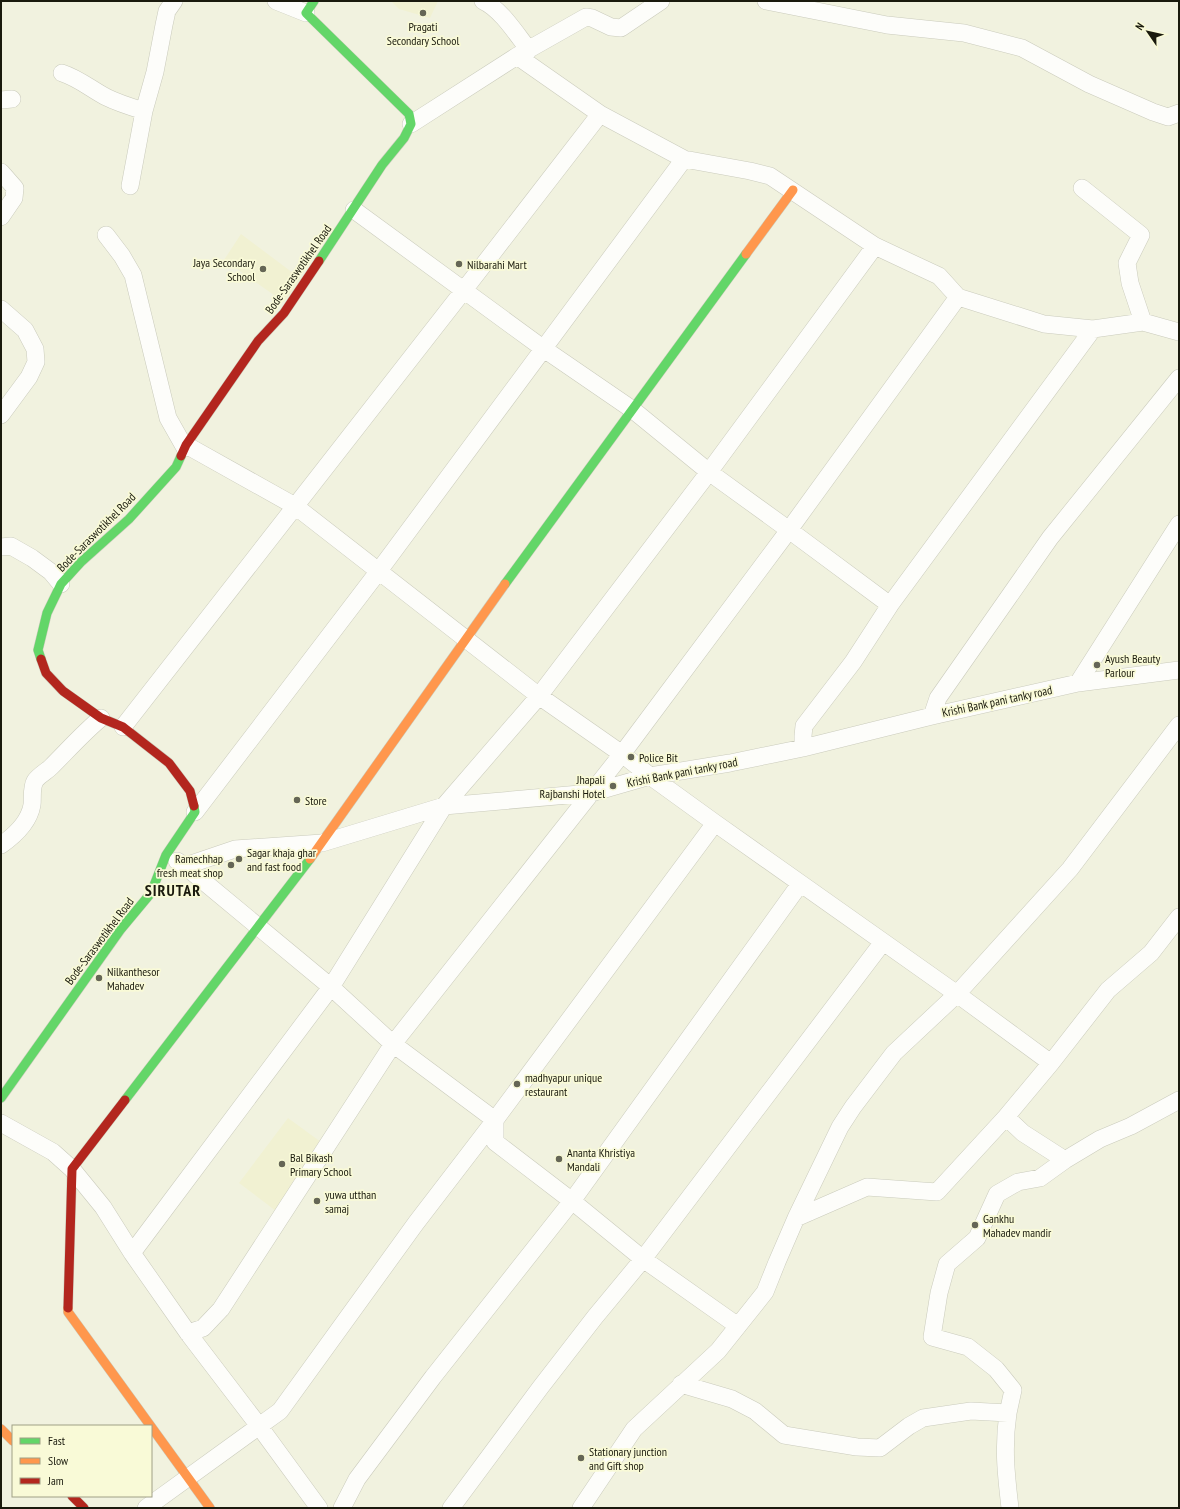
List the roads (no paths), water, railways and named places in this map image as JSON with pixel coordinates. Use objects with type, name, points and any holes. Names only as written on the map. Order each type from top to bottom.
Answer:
[{"type":"street","points":[[130,186],[144,111],[155,72],[167,11],[174,1]]},
{"type":"street","points":[[276,1],[310,7],[409,114],[411,124],[523,53],[586,17],[592,18],[611,28],[622,28],[661,1]]},
{"type":"street","points":[[483,1],[488,3],[505,19],[523,53],[600,114],[684,159],[770,176],[875,246],[939,276],[958,297],[1044,324],[1093,329],[1143,322],[1179,332]]},
{"type":"street","points":[[766,1],[887,25],[964,33],[1022,48],[1089,84],[1153,112],[1168,117],[1179,113]]},
{"type":"street","points":[[62,73],[72,76],[106,97],[125,106],[144,111]]},
{"type":"street","points":[[123,728],[600,114]]},
{"type":"street","name":"Bode-Saraswotikhel Road","points":[[1,1098],[122,929],[151,893],[166,855],[195,812],[190,791],[170,763],[123,728],[101,718],[63,691],[46,673],[38,650],[47,613],[61,584],[81,562],[128,519],[176,467],[186,447],[258,341],[284,314],[354,210],[382,165],[404,138],[411,124]]},
{"type":"street","points":[[195,812],[378,572],[684,159]]},
{"type":"street","points":[[1,172],[15,188],[14,198],[1,217]]},
{"type":"street","points":[[1082,188],[1141,235],[1127,263],[1130,283],[1143,322]]},
{"type":"street","points":[[151,1425],[68,1312],[72,1169],[322,843],[465,639],[793,190]]},
{"type":"street","points":[[354,210],[544,349],[633,410],[709,472],[790,530],[890,605]]},
{"type":"street","points":[[106,235],[122,256],[133,275],[168,418],[186,447],[295,506],[539,696],[622,754],[715,823],[1051,1063]]},
{"type":"street","points":[[132,1253],[331,987],[444,806],[539,696],[709,472],[875,246]]},
{"type":"street","points":[[188,1333],[203,1328],[221,1309],[393,1044],[622,754],[790,530],[958,297]]},
{"type":"street","points":[[1,310],[25,330],[35,349],[36,362],[29,377],[10,405],[1,414]]},
{"type":"street","points":[[803,748],[804,726],[853,662],[890,605],[1093,329]]},
{"type":"street","points":[[932,716],[938,698],[1050,538],[1179,378]]},
{"type":"street","points":[[1078,684],[1179,524]]},
{"type":"street","points":[[1,547],[11,546],[32,558],[51,572],[61,584]]},
{"type":"street","name":"Krishi Bank pani tanky road","points":[[185,866],[235,849],[322,843],[444,806],[591,793],[650,776],[730,763],[803,748],[932,716],[1078,684],[1179,670]]},
{"type":"street","points":[[1,845],[14,836],[25,822],[32,806],[32,793],[35,781],[101,718]]},
{"type":"street","points":[[581,1508],[634,1429],[718,1351],[765,1292],[796,1218],[840,1127],[853,1107],[894,1053],[956,994],[1070,869],[1179,725]]},
{"type":"street","points":[[146,1508],[188,1476],[280,1411],[411,1229],[495,1120],[715,823]]},
{"type":"street","points":[[166,855],[185,866],[331,987],[393,1044],[495,1120]]},
{"type":"street","points":[[342,1508],[357,1479],[433,1377],[572,1201],[800,884]]},
{"type":"street","points":[[796,1218],[868,1187],[937,1192],[1006,1117],[1051,1063],[1108,990],[1151,953],[1179,917]]},
{"type":"street","points":[[451,1508],[540,1388],[595,1317],[643,1259],[883,942]]},
{"type":"street","points":[[1010,1508],[1004,1459],[1005,1429],[1013,1390],[996,1369],[968,1347],[932,1337],[939,1293],[947,1264],[977,1238],[997,1194],[1018,1182],[1040,1178],[1065,1160],[1100,1139],[1131,1126],[1179,1100]]},
{"type":"street","points":[[1006,1117],[1023,1133],[1065,1160]]},
{"type":"street","points":[[495,1120],[495,1142],[572,1201],[643,1259],[738,1326]]},
{"type":"street","points":[[1,1123],[53,1152],[72,1169],[103,1208],[132,1253],[188,1333],[319,1508]]},
{"type":"street","points":[[681,1384],[738,1402],[755,1411],[784,1435],[857,1447],[880,1448],[909,1426],[923,1418],[971,1411],[1008,1413]]},
{"type":"street","points":[[152,1427],[210,1508]]},
{"type":"street","points":[[1,1429],[12,1440]]},
{"type":"street","points":[[73,1497],[84,1508]]},
{"type":"place","name":"Pragati Secondary School","points":[[423,13]]},
{"type":"place","name":"Nilbarahi Mart","points":[[459,264]]},
{"type":"place","name":"Jaya Secondary School","points":[[263,269]]},
{"type":"place","name":"Ayush Beauty Parlour","points":[[1097,665]]},
{"type":"place","name":"Police Bit","points":[[631,757]]},
{"type":"place","name":"Jhapali Rajbanshi Hotel","points":[[613,786]]},
{"type":"place","name":"Store","points":[[297,800]]},
{"type":"place","name":"Sagar khaja ghar and fast food","points":[[239,859]]},
{"type":"place","name":"Ramechhap fresh meat shop","points":[[231,865]]},
{"type":"place","name":"Nilkanthesor Mahadev","points":[[99,978]]},
{"type":"place","name":"madhyapur unique restaurant","points":[[517,1084]]},
{"type":"place","name":"Ananta Khristiya Mandali","points":[[559,1159]]},
{"type":"place","name":"Bal Bikash Primary School","points":[[282,1164]]},
{"type":"place","name":"yuwa utthan samaj","points":[[317,1201]]},
{"type":"place","name":"Gankhu Mahadev mandir","points":[[975,1225]]},
{"type":"place","name":"Stationary junction and Gift shop","points":[[581,1458]]},
{"type":"district","name":"SIRUTAR","points":[[173,890]]}]
